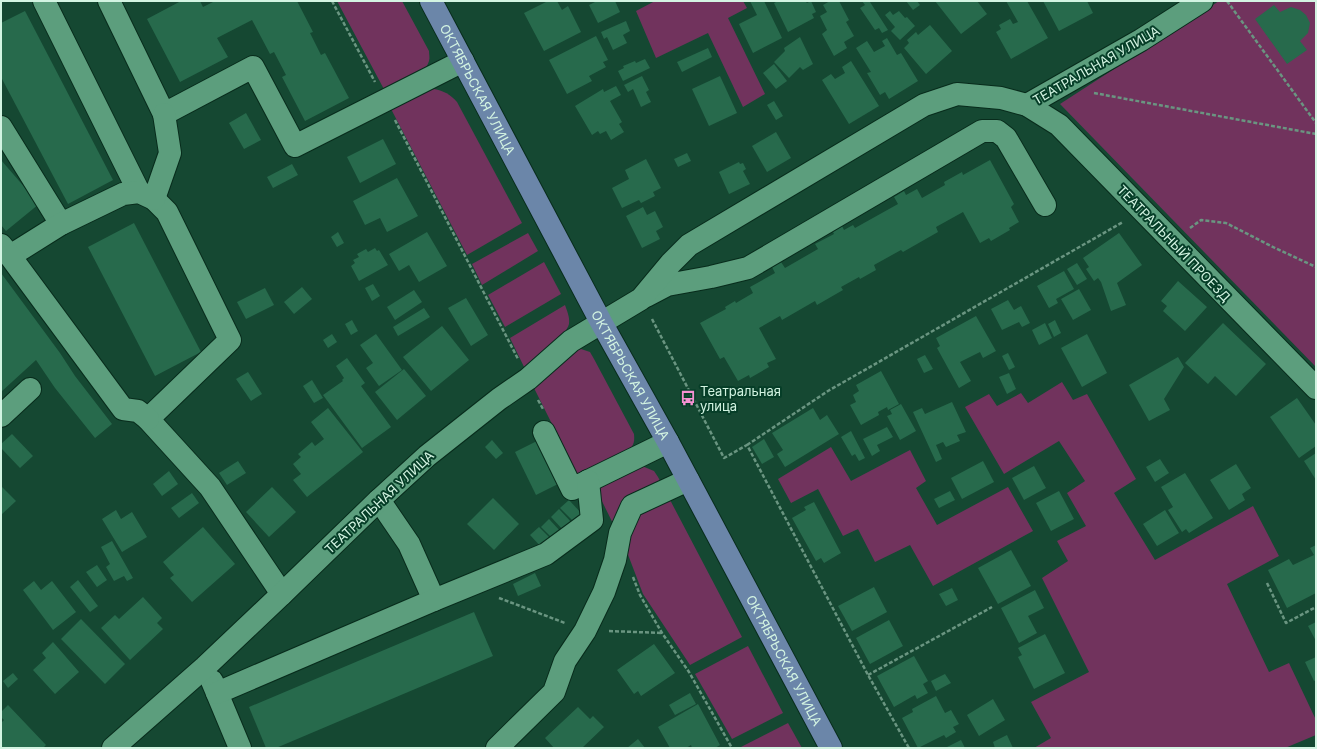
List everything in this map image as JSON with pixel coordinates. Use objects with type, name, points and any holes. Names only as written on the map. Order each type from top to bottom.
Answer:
[{"type":"main road","name":"ОКТЯБРЬСКАЯ УЛИЦА","points":[[431,1],[601,322],[668,442],[831,748]]},
{"type":"street","points":[[44,1],[146,196],[167,212],[230,340],[148,419]]},
{"type":"street","points":[[109,1],[164,114],[170,153],[146,196]]},
{"type":"street","name":"ТЕАТРАЛЬНАЯ УЛИЦА","points":[[113,748],[205,667],[427,456],[499,399],[528,380],[571,341],[641,299],[671,263],[689,245],[924,105],[957,94],[1001,98],[1027,105],[1141,40],[1202,1]]},
{"type":"street","points":[[164,114],[253,67],[296,146],[463,61]]},
{"type":"street","name":"ТЕАТРАЛЬНЫЙ ПРОЕЗД","points":[[1027,105],[1059,125],[1316,388]]},
{"type":"street","points":[[1,127],[61,224]]},
{"type":"street","points":[[641,299],[667,285],[711,277],[748,268],[982,131],[997,131],[1006,138],[1045,205]]},
{"type":"street","points":[[146,196],[123,194],[6,250],[123,409],[138,411],[148,419],[210,487],[282,594]]},
{"type":"street","points":[[1,416],[30,389]]},
{"type":"street","points":[[545,423],[572,489],[668,442]]},
{"type":"street","points":[[497,748],[554,692],[565,661],[585,630],[604,592],[615,560],[620,533],[632,506],[688,480]]},
{"type":"street","points":[[217,693],[434,600],[546,554],[592,520],[588,481]]},
{"type":"street","points":[[379,500],[409,544],[434,600]]},
{"type":"street","points":[[205,667],[240,748]]},
{"type":"path","points":[[332,1],[528,380],[545,423]]},
{"type":"path","points":[[1227,1],[1316,123]]},
{"type":"path","points":[[1060,86],[1316,134]]},
{"type":"path","points":[[641,299],[724,458],[747,445],[828,391],[1142,211]]},
{"type":"path","points":[[1171,240],[1201,220],[1226,223],[1316,267]]},
{"type":"path","points":[[747,445],[868,675],[909,748]]},
{"type":"path","points":[[632,574],[640,595],[662,633],[689,672],[732,748]]},
{"type":"path","points":[[1267,583],[1286,622],[1316,607]]},
{"type":"path","points":[[468,586],[585,630],[662,633]]},
{"type":"path","points":[[868,675],[992,608]]},
{"type":"shaded area","points":[[337,1],[402,1],[429,51],[429,60],[426,67],[411,80],[386,93]]},
{"type":"shaded area","points":[[655,1],[743,1],[747,8],[728,18],[765,94],[743,107],[708,33],[656,58],[636,11]]},
{"type":"shaded area","points":[[1219,1],[1316,1],[1316,367],[1060,104]]},
{"type":"shaded area","points":[[434,89],[447,93],[457,102],[522,223],[467,255],[390,107],[419,92]]},
{"type":"shaded area","points":[[528,233],[538,251],[482,285],[472,264]]},
{"type":"shaded area","points":[[544,262],[561,294],[505,327],[488,295]]},
{"type":"shaded area","points":[[565,305],[569,319],[567,329],[557,342],[526,371],[510,338]]},
{"type":"shaded area","points":[[581,349],[590,352],[634,434],[634,442],[626,452],[578,476],[532,384],[574,350]]},
{"type":"shaded area","points":[[1062,382],[1073,400],[1087,394],[1136,479],[1114,493],[1155,560],[1253,506],[1279,556],[1227,584],[1269,672],[1289,663],[1316,720],[1316,735],[1285,748],[1034,748],[1051,738],[1031,702],[1089,672],[1042,578],[1068,561],[1057,541],[1086,526],[1067,493],[1085,481],[1059,441],[1004,474],[965,407],[989,394],[997,406],[1021,393],[1028,403]]},
{"type":"shaded area","points":[[831,447],[851,481],[910,450],[926,481],[916,488],[937,525],[1008,487],[1033,531],[933,586],[910,545],[875,562],[858,529],[843,536],[818,489],[791,503],[778,479]]},
{"type":"shaded area","points":[[642,466],[654,471],[658,477],[742,637],[690,665],[643,594],[627,552],[595,487]]},
{"type":"shaded area","points":[[748,646],[783,713],[732,739],[695,674]]},
{"type":"shaded area","points":[[788,723],[802,748],[739,748]]},
{"type":"building","points":[[181,1],[200,1],[203,7],[215,1],[297,1],[313,32],[310,33],[321,55],[325,53],[349,98],[305,121],[282,77],[286,75],[274,52],[270,54],[252,20],[217,38],[228,57],[180,82],[147,19]]},
{"type":"building","points":[[548,1],[557,1],[562,10],[568,6],[581,32],[544,51],[524,13]]},
{"type":"building","points":[[597,1],[615,1],[620,12],[598,23],[589,5]]},
{"type":"building","points":[[750,1],[764,1],[782,38],[753,53],[739,24],[757,15]]},
{"type":"building","points":[[778,1],[805,1],[807,3],[811,1],[816,12],[812,14],[814,18],[788,32],[774,3]]},
{"type":"building","points":[[830,1],[839,1],[849,20],[846,22],[854,36],[844,42],[847,48],[834,56],[822,34],[827,30],[820,16],[827,12],[823,5]]},
{"type":"building","points":[[862,1],[872,1],[870,2],[888,30],[882,33],[879,28],[875,30],[860,8],[865,5]]},
{"type":"building","points":[[906,1],[917,1],[920,5],[913,10]]},
{"type":"building","points":[[935,1],[977,1],[987,14],[961,34]]},
{"type":"building","points":[[1006,1],[1027,1],[1048,38],[1011,59],[996,32],[1001,29],[999,25],[1010,19],[1013,24],[1018,22]]},
{"type":"building","points":[[1043,1],[1087,1],[1093,13],[1059,31]]},
{"type":"building","points":[[1274,5],[1280,12],[1291,7],[1300,10],[1306,15],[1310,23],[1308,33],[1300,41],[1307,50],[1287,64],[1255,19]]},
{"type":"building","points":[[25,11],[113,180],[68,204],[1,77],[1,23]]},
{"type":"building","points":[[890,11],[893,15],[899,11],[915,26],[900,40],[891,31],[895,27],[885,15]]},
{"type":"building","points":[[626,21],[630,31],[623,35],[627,43],[613,50],[607,37],[604,39],[601,32]]},
{"type":"building","points":[[930,25],[952,51],[926,74],[904,48],[909,43],[907,40],[916,32],[918,35]]},
{"type":"building","points":[[596,36],[608,60],[603,62],[606,67],[589,76],[592,81],[567,94],[549,60]]},
{"type":"building","points":[[800,37],[813,64],[803,70],[800,67],[789,78],[774,62],[785,51],[784,48]]},
{"type":"building","points":[[887,38],[897,55],[901,53],[918,81],[889,99],[885,92],[880,95],[867,73],[871,72],[856,48],[867,41],[874,52],[885,46],[882,41]]},
{"type":"building","points":[[708,48],[712,57],[682,72],[677,62]]},
{"type":"building","points":[[645,59],[650,68],[623,81],[618,71],[624,68],[623,66]]},
{"type":"building","points":[[851,61],[879,106],[849,124],[822,80],[831,74],[835,79],[845,73],[842,67]]},
{"type":"building","points":[[774,64],[787,81],[776,89],[763,73]]},
{"type":"building","points":[[642,76],[649,90],[646,92],[651,102],[641,107],[633,89],[628,92],[624,85]]},
{"type":"building","points":[[720,76],[737,113],[709,126],[692,89]]},
{"type":"building","points":[[616,86],[621,95],[610,101],[622,122],[619,124],[624,132],[611,140],[606,131],[600,134],[598,131],[592,135],[575,106],[603,89],[604,92]]},
{"type":"building","points":[[774,101],[783,116],[776,120],[767,105]]},
{"type":"building","points":[[246,113],[261,140],[244,149],[229,123]]},
{"type":"building","points":[[776,132],[791,158],[767,172],[752,146]]},
{"type":"building","points":[[383,139],[396,164],[360,183],[347,157]]},
{"type":"building","points":[[687,153],[691,161],[678,167],[674,159]]},
{"type":"building","points":[[646,159],[661,188],[653,192],[655,196],[641,203],[639,200],[622,208],[612,188],[629,179],[625,170]]},
{"type":"building","points":[[1,160],[39,204],[6,231],[1,225]]},
{"type":"building","points":[[990,160],[1014,204],[1011,207],[1019,222],[1009,228],[1010,230],[991,241],[989,238],[980,243],[963,212],[936,227],[938,232],[903,252],[901,250],[874,265],[876,270],[841,287],[843,290],[817,305],[815,301],[782,320],[780,316],[759,328],[776,359],[767,363],[769,367],[750,378],[749,375],[738,381],[724,357],[720,359],[700,323],[726,309],[725,307],[735,301],[736,303],[753,293],[750,287],[775,273],[772,267],[781,262],[785,268],[818,249],[815,244],[834,234],[833,232],[842,226],[844,230],[853,225],[855,228],[898,204],[894,197],[904,191],[906,195],[917,189],[922,198],[945,185],[944,182],[962,172],[963,175]]},
{"type":"building","points":[[739,162],[740,164],[743,163],[746,169],[743,171],[750,184],[729,194],[719,172]]},
{"type":"building","points":[[292,164],[298,175],[273,188],[267,177]]},
{"type":"building","points":[[397,178],[418,216],[387,232],[380,218],[365,225],[353,201]]},
{"type":"building","points":[[643,207],[647,215],[655,211],[663,227],[656,231],[660,239],[642,248],[626,216]]},
{"type":"building","points":[[134,223],[201,352],[155,376],[88,247]]},
{"type":"building","points":[[338,232],[344,243],[337,247],[331,237]]},
{"type":"building","points":[[427,232],[447,266],[419,282],[409,265],[399,271],[389,254]]},
{"type":"building","points":[[1119,233],[1142,265],[1117,283],[1126,305],[1111,311],[1101,282],[1098,278],[1094,281],[1086,269],[1089,267],[1083,258]]},
{"type":"building","points":[[375,248],[377,251],[379,250],[388,265],[359,281],[351,266],[355,263],[353,260],[359,257],[357,254],[366,249],[368,252]]},
{"type":"building","points":[[1077,263],[1087,279],[1077,285],[1067,269]]},
{"type":"building","points":[[1064,271],[1074,289],[1056,299],[1058,303],[1049,308],[1037,286]]},
{"type":"building","points":[[1,273],[60,353],[75,376],[112,424],[95,438],[55,388],[36,360],[1,392]]},
{"type":"building","points":[[1178,281],[1207,307],[1185,331],[1163,311],[1167,306],[1161,301]]},
{"type":"building","points":[[373,284],[380,296],[372,301],[365,288]]},
{"type":"building","points":[[302,287],[312,299],[294,314],[284,302]]},
{"type":"building","points":[[265,288],[274,305],[246,319],[237,302]]},
{"type":"building","points":[[1079,289],[1091,310],[1073,320],[1061,299]]},
{"type":"building","points":[[414,290],[422,302],[395,320],[387,307]]},
{"type":"building","points":[[466,298],[488,335],[471,346],[448,308]]},
{"type":"building","points":[[1008,300],[1014,310],[1021,306],[1030,323],[1022,327],[1019,322],[1002,330],[991,309]]},
{"type":"building","points":[[424,308],[430,317],[398,336],[393,327]]},
{"type":"building","points":[[976,316],[996,351],[983,358],[980,352],[960,362],[971,381],[959,388],[937,348],[940,346],[936,338]]},
{"type":"building","points":[[352,320],[358,331],[351,335],[345,324]]},
{"type":"building","points":[[1055,320],[1061,333],[1054,337],[1048,324]]},
{"type":"building","points":[[1045,323],[1052,338],[1039,345],[1032,330]]},
{"type":"building","points":[[1223,323],[1266,364],[1236,396],[1215,376],[1208,384],[1185,363]]},
{"type":"building","points":[[442,326],[469,360],[431,391],[403,357]]},
{"type":"building","points":[[332,334],[337,342],[328,348],[323,340]]},
{"type":"building","points":[[376,334],[402,370],[379,386],[366,368],[373,363],[360,345]]},
{"type":"building","points":[[1087,334],[1107,373],[1082,387],[1061,348]]},
{"type":"building","points":[[1008,353],[1015,367],[1009,370],[1002,356]]},
{"type":"building","points":[[925,355],[933,369],[924,373],[917,359]]},
{"type":"building","points":[[1178,357],[1184,367],[1164,399],[1170,410],[1149,421],[1129,385]]},
{"type":"building","points":[[347,358],[365,383],[361,386],[391,427],[362,448],[323,395],[343,381],[342,380],[344,378],[336,366]]},
{"type":"building","points":[[404,369],[426,396],[397,420],[375,392]]},
{"type":"building","points":[[881,371],[899,404],[888,410],[887,407],[878,412],[879,415],[861,425],[850,405],[856,402],[853,395],[859,391],[856,385]]},
{"type":"building","points":[[248,372],[262,394],[251,401],[236,379]]},
{"type":"building","points":[[1009,373],[1016,389],[1007,394],[999,377]]},
{"type":"building","points":[[312,380],[323,398],[314,403],[303,386]]},
{"type":"building","points":[[1297,398],[1316,425],[1316,446],[1299,458],[1270,417]]},
{"type":"building","points":[[952,402],[966,432],[957,435],[960,441],[946,447],[943,442],[936,445],[942,459],[936,462],[913,412],[922,408],[925,414]]},
{"type":"building","points":[[901,404],[916,431],[900,440],[887,416],[892,414],[890,410]]},
{"type":"building","points":[[328,408],[363,452],[307,497],[293,480],[301,474],[293,464],[301,457],[298,454],[312,442],[315,446],[324,439],[311,422]]},
{"type":"building","points":[[813,408],[820,420],[827,415],[839,434],[785,467],[777,454],[783,450],[772,433]]},
{"type":"building","points":[[887,427],[893,437],[877,445],[880,451],[872,456],[863,439]]},
{"type":"building","points":[[851,431],[865,458],[859,461],[855,454],[852,456],[841,437]]},
{"type":"building","points":[[12,434],[33,456],[20,468],[1,448],[1,444]]},
{"type":"building","points":[[541,439],[562,482],[536,495],[515,452]]},
{"type":"building","points":[[764,439],[774,457],[762,464],[752,447]]},
{"type":"building","points":[[492,440],[503,453],[496,459],[485,447]]},
{"type":"building","points":[[1316,453],[1316,480],[1304,461]]},
{"type":"building","points":[[1160,459],[1169,473],[1155,482],[1146,467]]},
{"type":"building","points":[[238,461],[246,473],[227,485],[219,473]]},
{"type":"building","points":[[983,461],[994,482],[962,499],[951,478]]},
{"type":"building","points":[[1236,464],[1251,488],[1242,494],[1245,500],[1229,510],[1210,480]]},
{"type":"building","points":[[1034,466],[1046,488],[1024,500],[1012,478]]},
{"type":"building","points":[[169,471],[178,484],[162,496],[153,484]]},
{"type":"building","points":[[1185,473],[1213,518],[1189,533],[1186,529],[1182,532],[1168,510],[1173,507],[1161,487]]},
{"type":"building","points":[[1,486],[16,501],[1,515]]},
{"type":"building","points":[[272,487],[296,512],[269,537],[246,512]]},
{"type":"building","points":[[950,491],[955,500],[939,508],[934,499]]},
{"type":"building","points":[[1059,491],[1074,519],[1051,531],[1036,503]]},
{"type":"building","points":[[192,493],[199,503],[179,518],[171,508]]},
{"type":"building","points":[[493,498],[519,524],[494,550],[467,524]]},
{"type":"building","points":[[569,500],[582,514],[574,522],[560,508]]},
{"type":"building","points":[[814,502],[841,553],[824,563],[821,558],[816,561],[792,518],[806,510],[804,507]]},
{"type":"building","points":[[559,509],[572,523],[564,531],[551,517]]},
{"type":"building","points":[[116,510],[121,519],[132,512],[147,537],[122,552],[102,519]]},
{"type":"building","points":[[1165,510],[1179,533],[1157,546],[1143,524]]},
{"type":"building","points":[[549,519],[561,532],[554,540],[541,527]]},
{"type":"building","points":[[203,527],[235,564],[192,602],[170,578],[174,575],[163,562]]},
{"type":"building","points":[[539,527],[552,540],[543,549],[530,535]]},
{"type":"building","points":[[112,541],[133,578],[127,581],[124,576],[114,581],[106,567],[110,564],[101,547]]},
{"type":"building","points":[[1316,545],[1316,593],[1287,608],[1268,570],[1289,559],[1293,565],[1314,555],[1310,548]]},
{"type":"building","points":[[1011,550],[1031,586],[998,604],[978,568]]},
{"type":"building","points":[[97,565],[107,580],[97,587],[86,572]]},
{"type":"building","points":[[535,573],[541,586],[518,596],[513,584]]},
{"type":"building","points":[[78,580],[98,606],[90,612],[70,587]]},
{"type":"building","points":[[34,581],[41,590],[52,581],[76,612],[53,630],[23,590]]},
{"type":"building","points":[[874,587],[887,612],[852,631],[838,606]]},
{"type":"building","points":[[952,588],[958,600],[946,606],[939,594]]},
{"type":"building","points":[[1035,590],[1044,608],[1028,616],[1037,633],[1019,643],[1001,608]]},
{"type":"building","points":[[143,597],[162,618],[157,623],[163,629],[130,660],[101,628],[115,615],[119,619]]},
{"type":"building","points":[[474,612],[493,656],[276,748],[266,748],[249,707]]},
{"type":"building","points":[[81,619],[125,664],[105,684],[61,639]]},
{"type":"building","points":[[889,620],[903,646],[870,664],[856,638]]},
{"type":"building","points":[[1316,622],[1316,641],[1308,626]]},
{"type":"building","points":[[1045,634],[1065,673],[1034,689],[1018,657],[1022,655],[1018,648]]},
{"type":"building","points":[[53,642],[79,672],[55,694],[33,670],[46,658],[42,653]]},
{"type":"building","points":[[654,644],[675,673],[641,696],[638,691],[634,694],[617,670]]},
{"type":"building","points":[[914,656],[928,681],[923,684],[928,693],[917,699],[915,695],[894,707],[877,676]]},
{"type":"building","points":[[1316,657],[1316,680],[1314,681],[1305,662]]},
{"type":"building","points":[[13,673],[18,679],[8,688],[3,681]]},
{"type":"building","points":[[945,674],[951,683],[936,691],[931,681]]},
{"type":"building","points":[[690,693],[696,704],[675,715],[669,705]]},
{"type":"building","points":[[936,696],[945,713],[951,710],[959,724],[953,727],[956,732],[946,738],[944,735],[918,748],[902,718],[913,712],[912,709]]},
{"type":"building","points":[[993,699],[1005,720],[979,736],[967,715]]},
{"type":"building","points":[[698,704],[720,745],[715,748],[692,748],[691,745],[686,748],[670,748],[658,727]]},
{"type":"building","points":[[8,705],[46,745],[43,748],[1,748],[1,723],[4,720],[1,717],[1,712]]},
{"type":"building","points":[[578,707],[590,719],[593,716],[604,727],[582,748],[554,748],[545,738]]},
{"type":"building","points":[[1007,735],[1013,748],[995,748],[993,742]]},
{"type":"building","points":[[638,739],[645,748],[627,748]]},
{"type":"building","points":[[961,740],[965,748],[945,748]]},
{"type":"place","name":"Театральная улица","points":[[688,398]]}]
